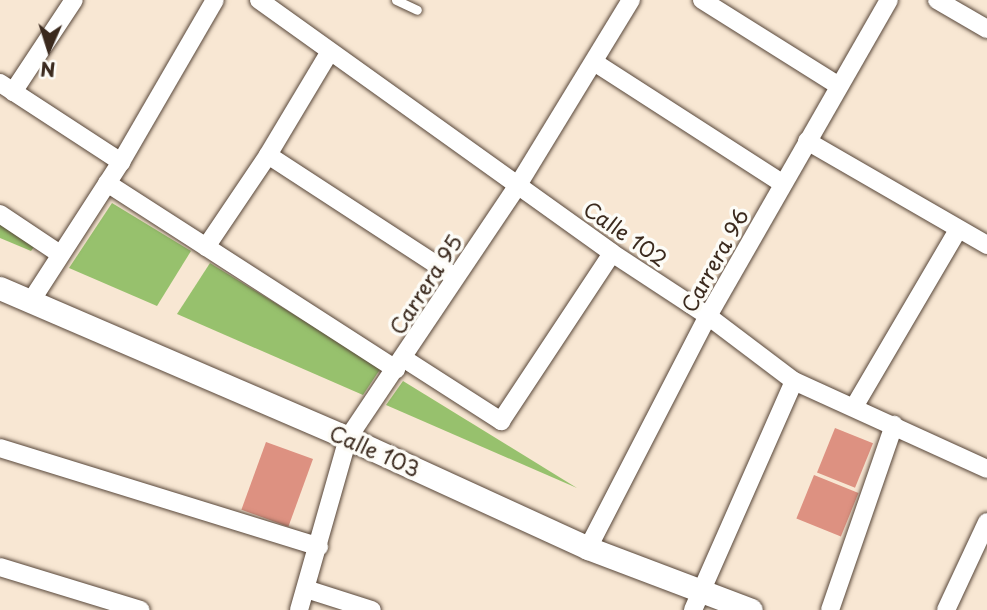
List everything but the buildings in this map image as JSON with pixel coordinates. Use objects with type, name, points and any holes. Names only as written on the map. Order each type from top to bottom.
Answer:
[{"type":"street","points":[[74,0],[7,88],[121,162]]},
{"type":"street","points":[[31,302],[121,162],[215,0]]},
{"type":"street","name":"Carrera 95","points":[[299,610],[348,438],[518,185],[631,0]]},
{"type":"street","points":[[702,0],[839,86]]},
{"type":"street","name":"Carrera 96","points":[[588,548],[708,316],[889,0]]},
{"type":"street","points":[[937,0],[987,29]]},
{"type":"street","name":"Calle 102","points":[[267,2],[330,53],[612,253],[708,316],[794,381],[987,469]]},
{"type":"street","points":[[206,247],[268,156],[330,53]]},
{"type":"street","points":[[594,62],[783,184]]},
{"type":"street","points":[[807,141],[987,245]]},
{"type":"street","points":[[268,156],[455,277]]},
{"type":"street","points":[[107,183],[206,247],[400,364],[501,421],[612,253]]},
{"type":"street","points":[[0,214],[61,254]]},
{"type":"street","points":[[854,407],[958,230]]},
{"type":"street","name":"Calle 103","points":[[0,290],[348,438],[588,548],[696,601],[751,610]]},
{"type":"street","points":[[696,601],[794,381]]},
{"type":"street","points":[[830,610],[894,425]]},
{"type":"street","points":[[0,449],[319,547]]},
{"type":"street","points":[[946,610],[987,522]]},
{"type":"street","points":[[0,567],[141,610]]},
{"type":"street","points":[[306,589],[372,610]]},
{"type":"lane","points":[[396,0],[417,10]]},
{"type":"green space","points":[[112,203],[191,251],[157,306],[69,268]]},
{"type":"green space","points":[[0,221],[37,243],[31,251],[0,238]]},
{"type":"green space","points":[[210,263],[381,368],[363,395],[177,314]]},
{"type":"green space","points":[[403,381],[577,488],[386,405]]}]
